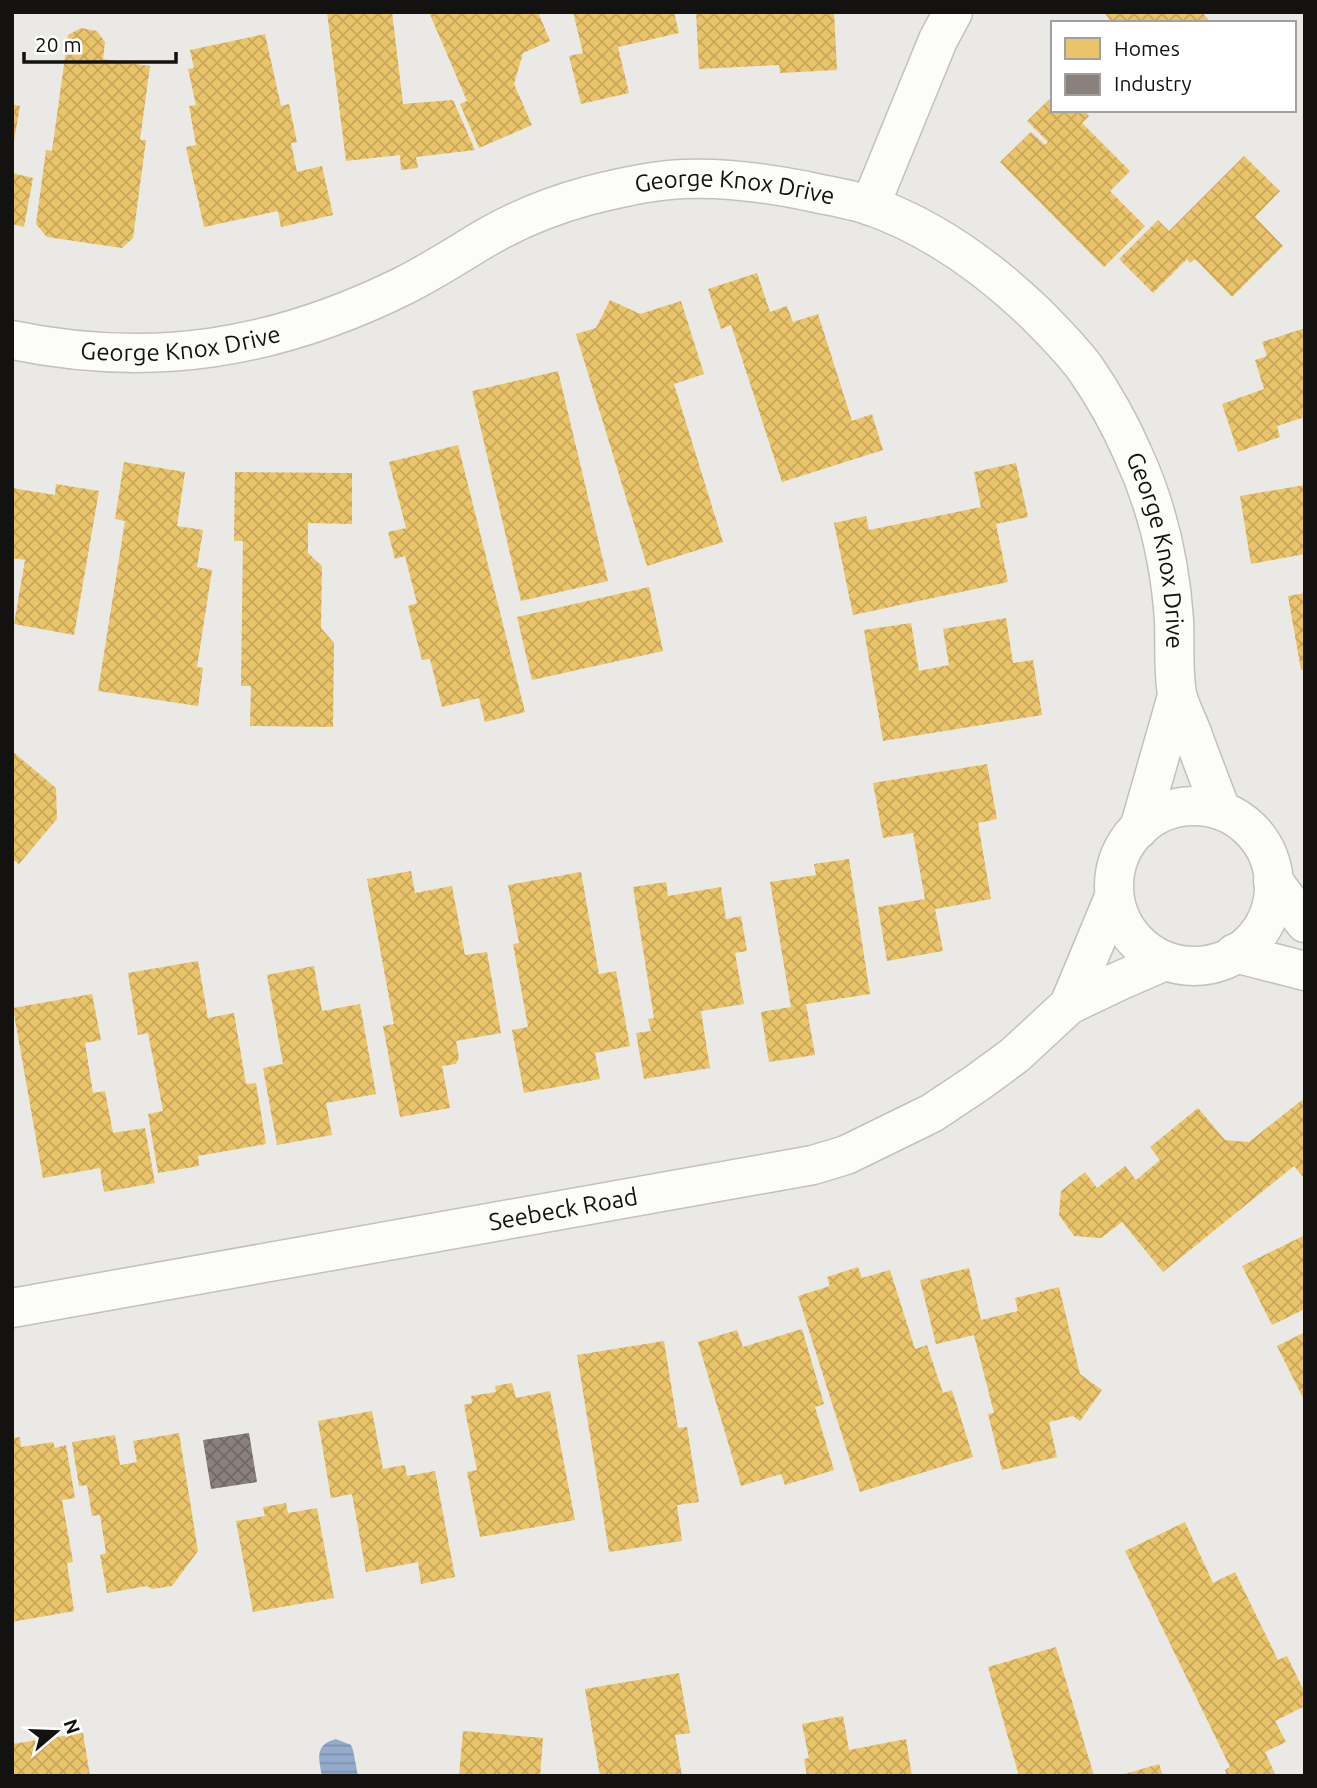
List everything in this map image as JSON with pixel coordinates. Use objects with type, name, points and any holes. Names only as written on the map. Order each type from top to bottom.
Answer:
[{"type":"street","points":[[870,206],[938,40],[953,12]]},
{"type":"street","name":"George Knox Drive","points":[[12,340],[60,349],[103,353],[197,351],[248,342],[300,328],[353,309],[406,284],[491,235],[534,214],[586,197],[638,185],[683,178],[765,183],[870,206],[922,229],[965,254],[1011,290],[1052,330],[1084,367],[1117,421],[1154,504],[1168,558],[1178,696],[1221,810]]},
{"type":"street","name":"George Knox Drive","points":[[1139,829],[1178,696]]},
{"type":"street","points":[[1200,806],[1221,810],[1241,821],[1258,838],[1269,858],[1273,881],[1271,906],[1261,928],[1249,943],[1226,958],[1205,965],[1181,965],[1165,961],[1137,943],[1122,920],[1114,897],[1114,873],[1122,849],[1139,829],[1157,815],[1178,807],[1200,806]]},
{"type":"street","points":[[1273,881],[1305,923]]},
{"type":"street","name":"Seebeck Road","points":[[1069,1005],[1114,897]]},
{"type":"street","points":[[1235,953],[1305,971]]},
{"type":"street","name":"Seebeck Road","points":[[12,1308],[813,1165],[846,1155],[932,1113],[1015,1055],[1069,1005],[1165,961]]},
{"type":"water","points":[[336,1739],[351,1745],[358,1776],[322,1776],[319,1758],[321,1749]]},
{"type":"building: Homes","points":[[327,12],[392,12],[403,104],[453,100],[475,150],[416,157],[418,168],[401,170],[400,155],[346,161]]},
{"type":"building: Homes","points":[[429,12],[538,12],[550,41],[523,53],[514,84],[532,125],[479,148],[460,104],[467,101]]},
{"type":"building: Homes","points":[[573,12],[674,12],[679,33],[618,47],[629,93],[581,104],[569,56],[583,53]]},
{"type":"building: Homes","points":[[696,12],[834,12],[837,70],[780,73],[779,65],[699,69]]},
{"type":"building: Homes","points":[[1104,12],[1202,12],[1209,21],[1111,21]]},
{"type":"building: Homes","points":[[81,28],[97,31],[105,42],[103,59],[150,66],[140,140],[146,140],[133,238],[122,248],[47,237],[36,224],[46,150],[52,151],[68,35]]},
{"type":"building: Homes","points":[[265,34],[281,106],[289,104],[297,142],[291,143],[297,172],[322,166],[333,215],[281,227],[278,211],[204,227],[186,147],[196,145],[189,106],[196,105],[188,69],[194,68],[190,50]]},
{"type":"building: Homes","points":[[1051,98],[1051,112],[1086,112],[1089,116],[1082,123],[1130,171],[1110,191],[1145,226],[1104,267],[1000,162],[1031,132],[1045,145],[1048,142],[1027,121]]},
{"type":"building: Homes","points":[[12,104],[20,106],[14,141],[12,141]]},
{"type":"building: Homes","points":[[1244,156],[1280,191],[1255,217],[1283,246],[1232,297],[1195,259],[1190,263],[1187,259],[1153,293],[1119,259],[1158,220],[1169,231]]},
{"type":"building: Homes","points":[[12,173],[33,178],[24,227],[12,224]]},
{"type":"building: Homes","points":[[757,273],[770,312],[787,306],[793,322],[818,314],[852,421],[872,414],[883,450],[782,482],[731,325],[721,329],[708,289]]},
{"type":"building: Homes","points":[[610,300],[640,314],[681,301],[704,374],[674,384],[723,542],[647,566],[576,334],[596,328]]},
{"type":"building: Homes","points":[[1305,328],[1305,417],[1277,426],[1280,437],[1238,452],[1222,404],[1264,389],[1255,360],[1267,356],[1262,342]]},
{"type":"building: Homes","points":[[558,371],[608,581],[521,601],[472,391]]},
{"type":"building: Homes","points":[[458,445],[525,712],[485,722],[479,698],[442,707],[430,659],[422,660],[408,606],[417,603],[405,556],[395,559],[388,532],[406,528],[389,462]]},
{"type":"building: Homes","points":[[124,462],[185,472],[177,526],[203,530],[197,567],[212,570],[197,667],[203,668],[198,706],[98,691],[125,521],[115,519]]},
{"type":"building: Homes","points":[[1016,463],[1028,517],[996,524],[1008,582],[853,615],[834,523],[866,516],[869,530],[981,507],[974,472]]},
{"type":"building: Homes","points":[[235,472],[352,473],[352,524],[308,523],[308,553],[322,566],[321,628],[334,643],[333,727],[250,726],[251,686],[241,686],[243,541],[234,541]]},
{"type":"building: Homes","points":[[56,484],[99,491],[74,635],[14,624],[25,560],[12,558],[12,488],[55,495]]},
{"type":"building: Homes","points":[[1305,485],[1305,554],[1251,564],[1240,496]]},
{"type":"building: Homes","points":[[649,587],[663,651],[532,680],[517,617]]},
{"type":"building: Homes","points":[[1305,593],[1305,669],[1301,670],[1288,596]]},
{"type":"building: Homes","points":[[1006,618],[1013,663],[1033,660],[1042,715],[883,741],[864,630],[911,623],[919,671],[949,665],[943,629]]},
{"type":"building: Homes","points":[[12,751],[56,788],[57,819],[19,864],[12,859]]},
{"type":"building: Homes","points":[[987,764],[997,819],[978,823],[991,899],[935,909],[943,951],[887,961],[878,907],[925,899],[913,833],[883,838],[873,783]]},
{"type":"building: Homes","points":[[849,859],[870,994],[806,1004],[815,1055],[769,1062],[761,1012],[791,1007],[770,882],[816,875],[814,864]]},
{"type":"building: Homes","points":[[411,871],[415,893],[452,886],[465,955],[487,952],[501,1033],[456,1041],[459,1057],[456,1064],[442,1066],[450,1108],[400,1117],[383,1026],[394,1024],[367,879]]},
{"type":"building: Homes","points":[[581,872],[599,974],[616,971],[630,1046],[595,1053],[600,1079],[524,1093],[512,1030],[528,1027],[513,944],[519,943],[508,885]]},
{"type":"building: Homes","points":[[666,882],[668,896],[721,887],[726,919],[741,916],[747,951],[735,953],[744,1004],[701,1011],[710,1068],[644,1079],[636,1033],[651,1031],[648,1019],[654,1018],[633,887]]},
{"type":"building: Homes","points":[[198,961],[208,1018],[234,1013],[246,1084],[256,1083],[266,1144],[198,1156],[199,1166],[158,1173],[148,1114],[163,1111],[148,1033],[138,1035],[128,973]]},
{"type":"building: Homes","points":[[314,966],[322,1011],[360,1004],[376,1094],[326,1103],[332,1135],[277,1145],[263,1068],[283,1064],[267,975]]},
{"type":"building: Homes","points":[[92,994],[101,1040],[85,1043],[93,1093],[105,1091],[113,1133],[145,1128],[155,1183],[104,1192],[100,1168],[43,1178],[13,1008]]},
{"type":"building: Homes","points":[[1302,1100],[1305,1104],[1305,1179],[1294,1166],[1163,1272],[1122,1222],[1101,1238],[1074,1236],[1059,1215],[1061,1191],[1085,1172],[1097,1188],[1125,1166],[1136,1180],[1160,1160],[1150,1147],[1198,1108],[1225,1140],[1249,1142]]},
{"type":"building: Homes","points":[[1305,1235],[1305,1309],[1272,1325],[1242,1266]]},
{"type":"building: Homes","points":[[858,1267],[862,1278],[890,1270],[915,1349],[927,1345],[943,1393],[952,1390],[973,1457],[860,1492],[798,1296],[830,1286],[827,1277]]},
{"type":"building: Homes","points":[[969,1268],[981,1320],[1018,1311],[1015,1298],[1059,1287],[1080,1374],[1102,1390],[1080,1421],[1073,1416],[1049,1422],[1057,1457],[1002,1470],[988,1414],[994,1413],[974,1335],[936,1344],[920,1280]]},
{"type":"building: Homes","points":[[802,1329],[824,1404],[815,1407],[834,1470],[785,1485],[781,1474],[741,1486],[698,1342],[737,1330],[743,1347]]},
{"type":"building: Homes","points":[[1305,1332],[1305,1402],[1277,1346]]},
{"type":"building: Homes","points":[[664,1341],[678,1428],[687,1427],[699,1502],[677,1505],[682,1541],[609,1552],[577,1355]]},
{"type":"building: Homes","points":[[512,1383],[516,1398],[550,1391],[575,1520],[480,1537],[467,1472],[477,1470],[464,1405],[472,1403],[471,1396],[496,1392],[495,1386]]},
{"type":"building: Homes","points":[[372,1411],[383,1469],[405,1465],[407,1476],[435,1471],[455,1577],[421,1584],[418,1562],[366,1572],[352,1494],[331,1498],[318,1421]]},
{"type":"building: Homes","points":[[179,1433],[198,1551],[172,1586],[152,1589],[147,1586],[107,1593],[100,1555],[106,1553],[100,1515],[92,1516],[87,1485],[79,1486],[72,1442],[115,1435],[120,1465],[137,1462],[133,1441]]},
{"type":"building: Homes","points":[[20,1437],[21,1447],[53,1442],[55,1448],[66,1445],[75,1498],[62,1500],[73,1562],[67,1563],[74,1611],[12,1622],[12,1438]]},
{"type":"building: Homes","points":[[286,1503],[288,1513],[317,1508],[334,1598],[253,1612],[236,1521],[265,1516],[263,1507]]},
{"type":"building: Homes","points":[[1185,1522],[1213,1583],[1235,1572],[1278,1660],[1287,1656],[1305,1693],[1305,1706],[1275,1721],[1286,1742],[1265,1752],[1276,1776],[1227,1776],[1225,1770],[1230,1767],[1125,1551]]},
{"type":"building: Homes","points":[[1056,1647],[1094,1776],[1019,1776],[988,1667]]},
{"type":"building: Homes","points":[[679,1673],[690,1733],[675,1735],[682,1776],[600,1776],[585,1689]]},
{"type":"building: Homes","points":[[843,1716],[849,1750],[906,1739],[912,1776],[807,1776],[804,1759],[809,1758],[802,1724]]},
{"type":"building: Homes","points":[[463,1731],[543,1738],[540,1776],[459,1776]]},
{"type":"building: Homes","points":[[83,1733],[90,1776],[12,1776],[12,1744]]},
{"type":"building: Homes","points":[[1159,1764],[1163,1776],[1121,1775]]},
{"type":"building: Industry","points":[[249,1433],[257,1482],[211,1489],[203,1440]]}]
